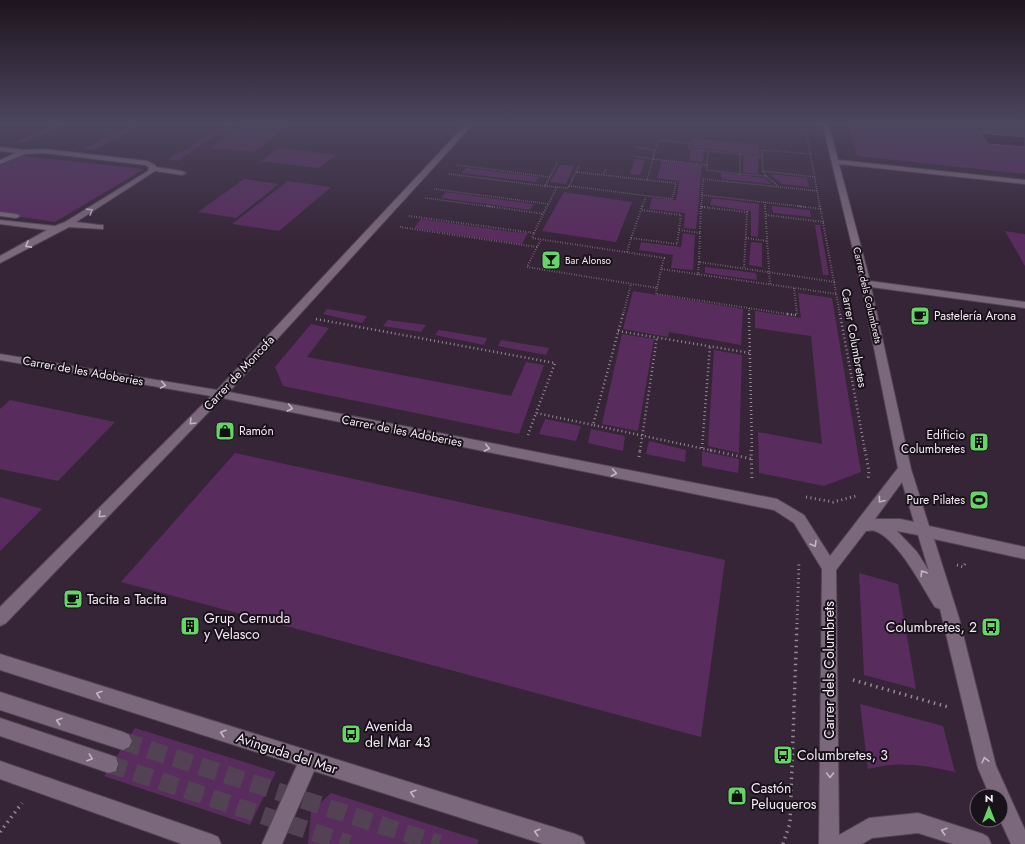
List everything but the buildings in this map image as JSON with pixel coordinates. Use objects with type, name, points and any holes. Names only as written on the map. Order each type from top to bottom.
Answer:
[{"type":"street","points":[[96,161],[108,163]]},
{"type":"street","points":[[0,260],[68,224],[152,172],[153,166],[147,163],[133,161]]},
{"type":"street","points":[[836,162],[1025,182]]},
{"type":"street","name":"Carrer dels Columbrets","points":[[836,162],[866,283],[905,469],[922,531],[951,618],[987,768],[996,788]]},
{"type":"street","name":"Carrer de Moncofa","points":[[0,618],[220,394],[434,163]]},
{"type":"street","points":[[152,170],[182,173]]},
{"type":"street","points":[[0,214],[16,216]]},
{"type":"street","points":[[0,222],[56,229]]},
{"type":"street","points":[[68,224],[100,227]]},
{"type":"street","points":[[866,283],[1025,305]]},
{"type":"street","name":"Carrer de les Adoberies","points":[[0,357],[220,394],[777,505],[799,519],[829,568]]},
{"type":"street","points":[[829,568],[905,469]]},
{"type":"street","points":[[862,525],[900,525],[1025,553]]},
{"type":"street","name":"Carrer dels Columbrets","points":[[879,526],[897,538],[912,557],[951,618]]},
{"type":"street","name":"Carrer dels Columbrets","points":[[829,568],[829,844]]},
{"type":"street","name":"Avinguda del Mar","points":[[0,662],[575,844]]},
{"type":"street","points":[[0,701],[123,741]]},
{"type":"street","points":[[0,727],[109,764]]},
{"type":"street","points":[[272,844],[308,760]]},
{"type":"street","points":[[0,770],[211,844]]},
{"type":"street","name":"Carrer dels Columbrets","points":[[1009,817],[1021,844]]},
{"type":"street","points":[[843,844],[869,828],[918,823],[976,841],[981,844]]},
{"type":"path","points":[[647,180],[652,161]]},
{"type":"path","points":[[679,161],[707,164],[706,170],[766,176]]},
{"type":"path","points":[[740,161],[740,174]]},
{"type":"path","points":[[762,161],[763,171],[766,176],[779,187]]},
{"type":"path","name":"Carrer Columbretes","points":[[812,161],[870,471],[867,483]]},
{"type":"path","points":[[434,163],[550,177]]},
{"type":"path","points":[[545,186],[557,163]]},
{"type":"path","points":[[569,186],[579,166]]},
{"type":"path","points":[[603,175],[606,169]]},
{"type":"path","points":[[426,171],[545,186],[567,188],[569,186],[672,199],[676,183],[576,172]]},
{"type":"path","points":[[763,171],[815,177]]},
{"type":"path","points":[[698,275],[703,179],[818,191]]},
{"type":"path","points":[[413,186],[549,204]]},
{"type":"path","points":[[557,187],[532,238],[664,258],[656,294],[797,315],[794,288]]},
{"type":"path","points":[[404,195],[544,214]]},
{"type":"path","points":[[702,195],[821,209]]},
{"type":"path","points":[[627,252],[646,196]]},
{"type":"path","points":[[765,202],[770,285]]},
{"type":"path","points":[[702,207],[747,212],[744,268]]},
{"type":"path","points":[[631,238],[677,244],[681,215],[640,210]]},
{"type":"path","points":[[388,213],[534,233]]},
{"type":"path","points":[[766,215],[824,222]]},
{"type":"path","points":[[378,224],[537,247]]},
{"type":"path","points":[[679,230],[700,233]]},
{"type":"path","points":[[746,238],[767,241]]},
{"type":"path","points":[[541,240],[527,267],[657,288]]},
{"type":"path","points":[[699,262],[835,282]]},
{"type":"path","points":[[661,269],[837,294]]},
{"type":"path","points":[[593,425],[631,284]]},
{"type":"path","points":[[749,308],[752,487]]},
{"type":"path","points":[[294,314],[555,363],[521,454]]},
{"type":"path","points":[[618,331],[750,353]]},
{"type":"path","points":[[636,477],[657,337]]},
{"type":"path","points":[[702,448],[710,346]]},
{"type":"path","points":[[536,413],[752,459]]},
{"type":"path","points":[[799,496],[833,502],[855,497],[859,492]]},
{"type":"path","points":[[783,844],[790,823],[799,554]]},
{"type":"path","points":[[830,673],[974,715]]},
{"type":"path","points":[[0,832],[36,783]]},
{"type":"shaded area","points":[[10,161],[73,161],[144,169],[55,222],[0,214],[0,166]]},
{"type":"shaded area","points":[[264,161],[328,161],[319,168]]},
{"type":"shaded area","points":[[634,161],[645,161],[640,175],[630,174]]},
{"type":"shaded area","points":[[662,161],[702,165],[696,229],[684,228],[685,213],[649,209],[652,198],[676,200],[679,181],[657,178]]},
{"type":"shaded area","points":[[744,161],[758,161],[758,174],[743,172]]},
{"type":"shaded area","points":[[907,161],[1025,161],[1025,174]]},
{"type":"shaded area","points":[[560,165],[574,166],[566,184],[550,182]]},
{"type":"shaded area","points":[[466,168],[539,177],[535,182],[462,173]]},
{"type":"shaded area","points":[[721,173],[765,178],[771,184],[722,179]]},
{"type":"shaded area","points":[[770,174],[807,178],[809,187],[782,184]]},
{"type":"shaded area","points":[[244,179],[279,184],[236,218],[198,212]]},
{"type":"shaded area","points":[[288,181],[331,187],[279,231],[232,224]]},
{"type":"shaded area","points":[[446,192],[534,204],[530,210],[441,198]]},
{"type":"shaded area","points":[[564,192],[632,202],[616,242],[542,231]]},
{"type":"shaded area","points":[[712,198],[759,204],[758,237],[751,236],[751,211],[710,205]]},
{"type":"shaded area","points":[[772,206],[810,210],[811,217],[773,213]]},
{"type":"shaded area","points":[[421,219],[528,233],[522,244],[414,228]]},
{"type":"shaded area","points":[[815,225],[820,225],[829,275],[823,275]]},
{"type":"shaded area","points":[[1005,231],[1025,234],[1025,266]]},
{"type":"shaded area","points":[[683,233],[695,235],[693,270],[671,268],[673,255],[639,250],[641,242],[681,247]]},
{"type":"shaded area","points":[[751,242],[762,243],[762,267],[749,265]]},
{"type":"shaded area","points":[[705,267],[756,273],[757,280],[705,273]]},
{"type":"shaded area","points":[[633,291],[743,309],[741,345],[669,332],[668,337],[623,329]]},
{"type":"shaded area","points":[[798,293],[832,298],[861,472],[824,486],[759,473],[758,432],[822,444],[811,336],[755,328],[755,311],[801,318]]},
{"type":"shaded area","points":[[327,309],[367,316],[362,323],[323,314]]},
{"type":"shaded area","points":[[388,320],[426,325],[421,332],[383,326]]},
{"type":"shaded area","points":[[311,324],[329,328],[307,357],[511,396],[526,362],[544,365],[519,434],[283,386],[275,367]]},
{"type":"shaded area","points":[[439,330],[487,338],[484,345],[435,335]]},
{"type":"shaded area","points":[[622,334],[654,339],[638,431],[602,424]]},
{"type":"shaded area","points":[[501,340],[549,348],[546,355],[498,346]]},
{"type":"shaded area","points":[[714,350],[742,355],[739,453],[708,446]]},
{"type":"shaded area","points":[[10,400],[115,422],[58,481],[0,469],[0,409]]},
{"type":"shaded area","points":[[545,419],[581,426],[576,441],[539,434]]},
{"type":"shaded area","points":[[591,429],[625,436],[623,451],[588,443]]},
{"type":"shaded area","points":[[649,441],[686,450],[685,462],[646,454]]},
{"type":"shaded area","points":[[702,451],[739,459],[738,473],[702,466]]},
{"type":"shaded area","points":[[235,453],[725,560],[701,737],[121,582]]},
{"type":"shaded area","points":[[0,497],[42,509],[0,551]]},
{"type":"shaded area","points":[[859,573],[898,584],[916,689],[864,675]]},
{"type":"shaded area","points":[[860,704],[943,726],[955,772],[932,767],[911,765],[890,765],[868,769]]},
{"type":"shaded area","points":[[135,728],[276,772],[250,825],[104,776]]},
{"type":"shaded area","points":[[331,793],[479,840],[477,844],[308,844],[311,812]]},
{"type":"tunnel","points":[[123,741],[439,844]]},
{"type":"tunnel","points":[[109,764],[349,844]]},
{"type":"place","name":"Bar Alonso","points":[[551,260]]},
{"type":"place","name":"Pastelería Arona","points":[[920,316]]},
{"type":"place","name":"Ramón","points":[[225,431]]},
{"type":"place","name":"Edificio Columbretes","points":[[979,442]]},
{"type":"place","name":"Pure Pilates","points":[[979,500]]},
{"type":"place","name":"Tacita a Tacita","points":[[73,599]]},
{"type":"place","name":"Grup Cernuda y Velasco","points":[[190,626]]},
{"type":"place","name":"Columbretes, 2","points":[[991,627]]},
{"type":"place","name":"Avenida del Mar 43","points":[[351,734]]},
{"type":"place","name":"Columbretes, 3","points":[[783,755]]},
{"type":"place","name":"Castón Peluqueros","points":[[737,796]]}]
